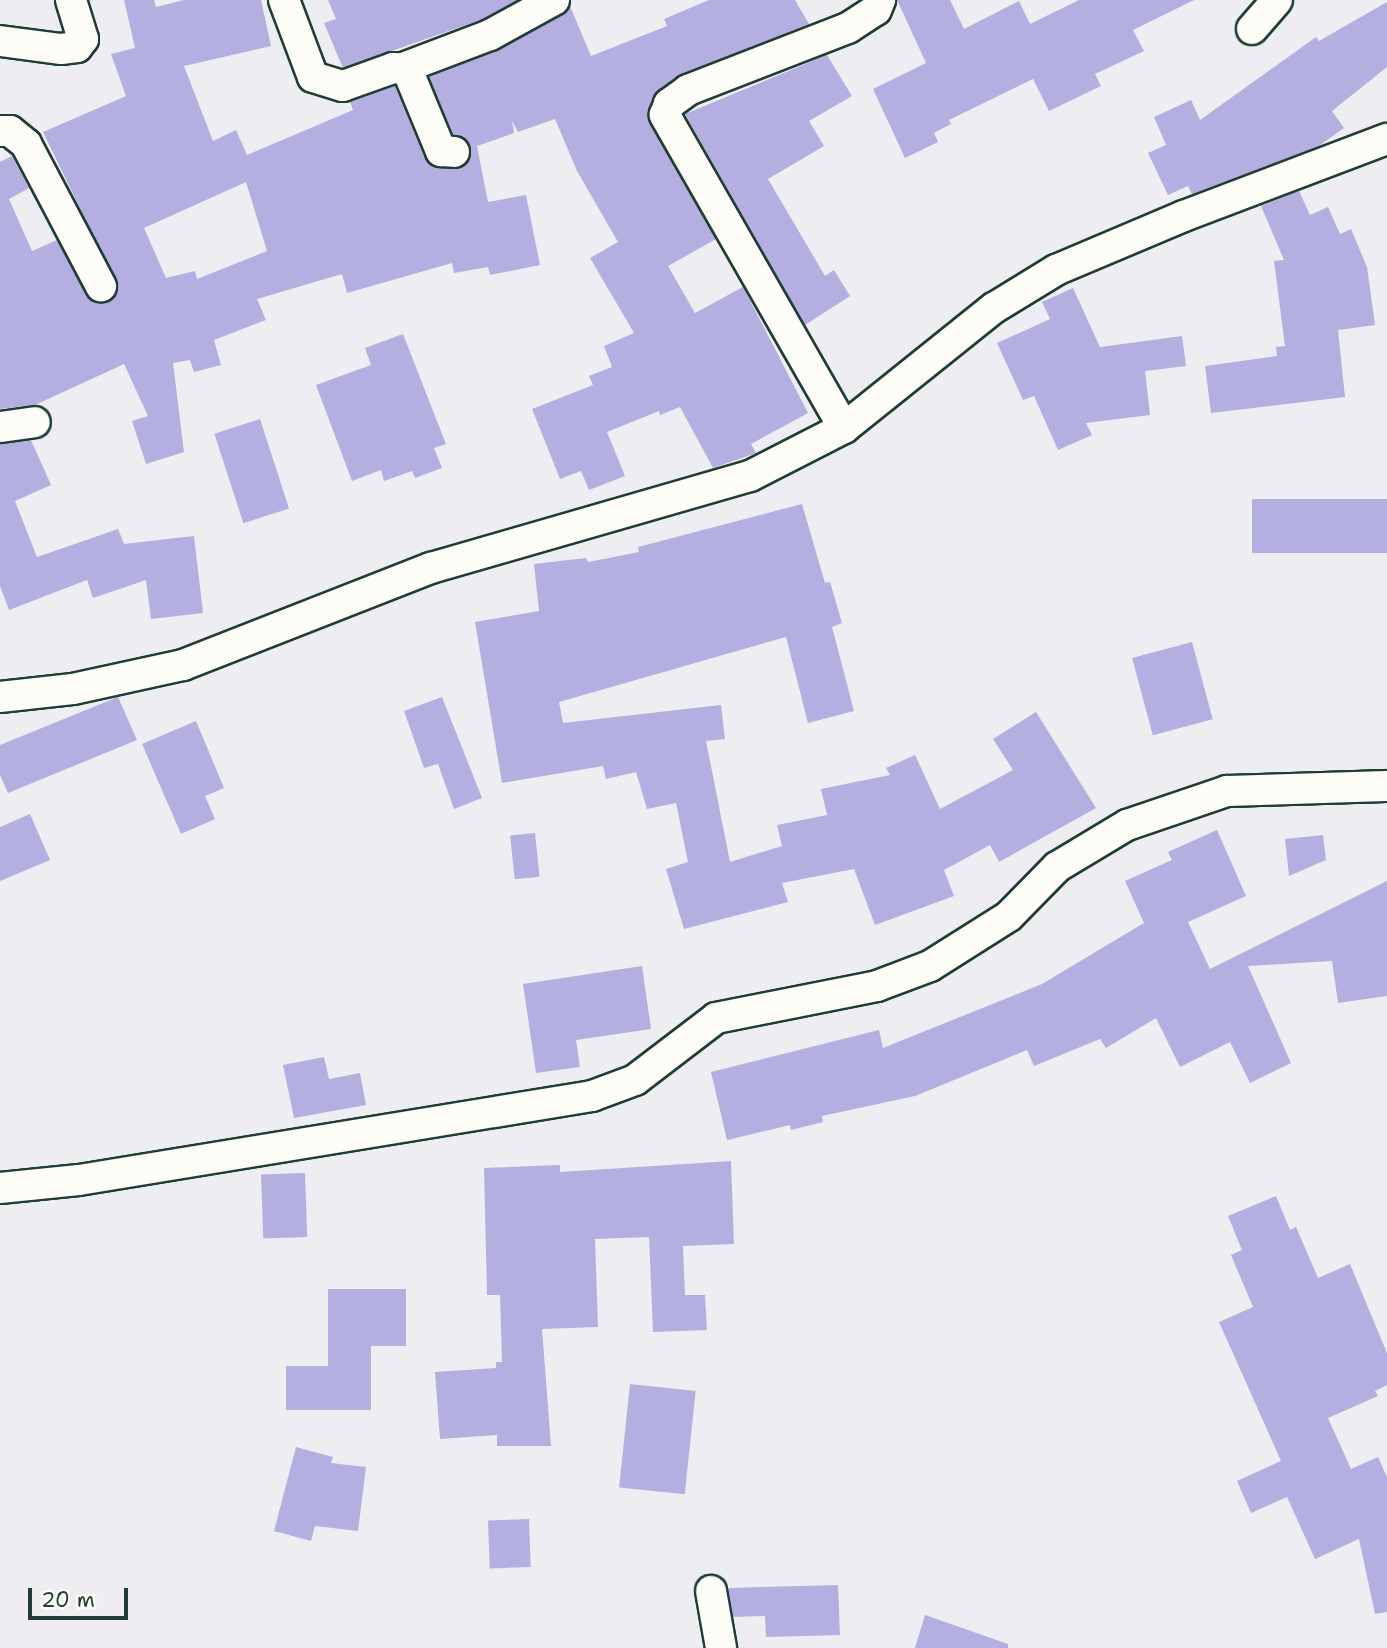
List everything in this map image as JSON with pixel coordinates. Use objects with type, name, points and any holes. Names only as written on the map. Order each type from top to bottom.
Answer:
[{"type":"street","points":[[0,41],[61,49],[77,47],[83,38],[71,0]]},
{"type":"street","points":[[284,0],[313,77],[342,86],[403,68],[490,35],[554,0]]},
{"type":"street","points":[[844,428],[665,115],[669,103],[688,90],[848,28],[876,10],[880,0]]},
{"type":"street","points":[[1252,29],[1278,0]]},
{"type":"street","points":[[403,68],[410,72],[441,151],[454,152]]},
{"type":"street","points":[[0,131],[10,131],[26,144],[102,286]]},
{"type":"street","points":[[0,697],[73,689],[183,665],[431,568],[750,476],[844,428],[994,308],[1056,270],[1196,211],[1387,139]]},
{"type":"street","points":[[0,427],[35,422]]},
{"type":"street","points":[[0,1188],[79,1180],[592,1096],[635,1080],[716,1018],[877,986],[930,966],[1009,916],[1057,867],[1138,821],[1227,791],[1387,786]]},
{"type":"street","points":[[712,1591],[721,1648]]},
{"type":"building","points":[[124,0],[154,0],[156,7],[184,0],[261,0],[271,46],[184,66],[213,141],[236,130],[247,155],[353,110],[350,102],[395,86],[425,158],[431,166],[453,169],[468,162],[470,145],[453,134],[429,77],[498,50],[562,15],[570,6],[591,56],[667,26],[664,19],[709,0],[795,0],[809,24],[678,76],[658,90],[648,116],[716,239],[668,266],[695,313],[743,287],[808,413],[751,444],[756,453],[713,468],[680,407],[660,415],[659,411],[607,432],[625,476],[589,490],[581,471],[560,479],[532,409],[593,385],[589,376],[612,367],[604,346],[634,333],[590,258],[618,242],[577,171],[555,119],[518,132],[512,121],[514,133],[477,146],[488,202],[526,195],[540,265],[490,275],[488,267],[454,273],[452,263],[347,293],[342,274],[257,299],[266,320],[214,340],[221,365],[194,372],[190,360],[173,363],[184,452],[146,464],[132,421],[148,416],[124,364],[35,405],[0,409],[0,162],[12,156],[29,188],[9,199],[32,251],[57,240],[92,301],[109,302],[118,287],[43,132],[126,96],[111,54],[135,48]],"holes":[[[246,182],[267,251],[197,279],[195,271],[166,278],[144,228]]]},
{"type":"building","points":[[328,0],[518,0],[483,19],[343,68],[324,23],[336,19]]},
{"type":"building","points":[[897,0],[950,0],[964,29],[1019,1],[1030,24],[1079,0],[1194,0],[1133,30],[1144,51],[1095,74],[1101,86],[1049,111],[1033,79],[949,120],[951,124],[934,133],[938,142],[905,158],[873,89],[926,63]]},
{"type":"building","points":[[1387,2],[1387,67],[1332,111],[1344,128],[1319,146],[1192,194],[1188,186],[1168,195],[1148,153],[1166,145],[1154,117],[1191,100],[1200,120],[1316,37],[1319,41]]},
{"type":"building","points":[[827,55],[852,96],[809,121],[824,146],[768,179],[825,276],[834,270],[850,296],[805,325],[685,114]]},
{"type":"building","points":[[1299,191],[1310,215],[1328,207],[1340,234],[1351,229],[1367,267],[1375,325],[1338,330],[1345,397],[1211,413],[1205,366],[1277,356],[1276,347],[1285,346],[1274,261],[1284,260],[1261,206]]},
{"type":"building","points":[[1073,288],[1100,347],[1182,336],[1186,366],[1145,371],[1150,415],[1086,423],[1092,435],[1058,450],[1034,396],[1023,400],[997,343],[1050,319],[1042,302]]},
{"type":"building","points":[[403,334],[446,444],[434,448],[442,468],[415,478],[412,471],[384,481],[381,470],[352,481],[316,385],[371,365],[365,348]]},
{"type":"building","points":[[260,419],[289,508],[243,523],[214,434]]},
{"type":"building","points":[[31,440],[51,485],[15,501],[37,557],[118,529],[124,544],[194,536],[203,613],[151,619],[146,580],[93,598],[87,580],[9,610],[0,586],[0,444]]},
{"type":"building","points":[[1252,499],[1387,499],[1387,553],[1252,553]]},
{"type":"building","points":[[802,504],[825,583],[830,582],[842,623],[832,627],[854,711],[808,723],[786,637],[559,702],[563,723],[721,705],[725,739],[706,741],[730,862],[782,846],[777,825],[827,815],[821,789],[890,775],[886,768],[915,755],[940,809],[1013,770],[993,739],[1036,712],[1096,808],[999,862],[990,845],[944,870],[954,896],[875,925],[854,869],[782,883],[788,902],[684,929],[666,869],[688,862],[676,803],[647,809],[636,772],[606,779],[603,766],[502,783],[475,622],[539,611],[534,564],[586,558],[588,562],[639,552],[638,547]]},
{"type":"building","points":[[1192,642],[1213,719],[1153,735],[1132,658]]},
{"type":"building","points":[[118,697],[137,740],[8,793],[0,775],[0,745]]},
{"type":"building","points":[[442,697],[482,798],[454,809],[438,764],[424,768],[404,711]]},
{"type":"building","points":[[196,721],[224,788],[205,796],[215,819],[181,834],[142,744]]},
{"type":"building","points":[[30,814],[50,860],[0,881],[0,827]]},
{"type":"building","points":[[1217,830],[1246,896],[1188,922],[1210,969],[1387,881],[1387,996],[1338,1003],[1332,961],[1248,966],[1291,1063],[1250,1083],[1230,1042],[1180,1067],[1156,1018],[1106,1048],[1100,1039],[1034,1066],[1027,1050],[915,1096],[822,1116],[823,1122],[791,1130],[790,1125],[727,1140],[711,1072],[879,1030],[883,1048],[1042,984],[1144,923],[1125,881],[1172,860],[1168,852]]},
{"type":"building","points":[[535,833],[540,877],[515,879],[510,836]]},
{"type":"building","points":[[1323,835],[1326,860],[1289,876],[1285,839]]},
{"type":"building","points":[[642,966],[651,1029],[576,1040],[580,1067],[536,1073],[523,984]]},
{"type":"building","points":[[324,1057],[329,1079],[360,1073],[366,1105],[294,1118],[283,1065]]},
{"type":"building","points":[[731,1161],[734,1244],[683,1246],[685,1295],[705,1295],[707,1330],[653,1332],[649,1237],[595,1239],[598,1327],[542,1329],[551,1446],[497,1446],[497,1435],[440,1439],[435,1372],[496,1368],[496,1362],[502,1362],[500,1295],[487,1295],[484,1168],[560,1165],[560,1172]]},
{"type":"building","points":[[305,1173],[307,1237],[263,1238],[261,1175]]},
{"type":"building","points":[[1276,1196],[1290,1230],[1296,1227],[1318,1278],[1350,1264],[1387,1353],[1387,1385],[1375,1391],[1378,1396],[1328,1418],[1351,1469],[1378,1457],[1387,1477],[1387,1612],[1375,1614],[1359,1539],[1315,1559],[1287,1497],[1251,1513],[1237,1481],[1281,1461],[1219,1322],[1253,1307],[1231,1255],[1242,1250],[1228,1216]]},
{"type":"building","points":[[328,1289],[406,1289],[406,1346],[371,1346],[371,1410],[286,1410],[286,1366],[328,1366]]},
{"type":"building","points":[[630,1384],[696,1391],[685,1494],[619,1487]]},
{"type":"building","points":[[296,1447],[333,1457],[331,1463],[366,1467],[358,1531],[315,1526],[311,1541],[274,1531]]},
{"type":"building","points":[[529,1519],[531,1567],[490,1568],[488,1520]]},
{"type":"building","points":[[838,1585],[840,1635],[766,1637],[765,1616],[733,1617],[728,1588]]},
{"type":"building","points":[[925,1615],[1008,1644],[1008,1648],[915,1648]]}]
